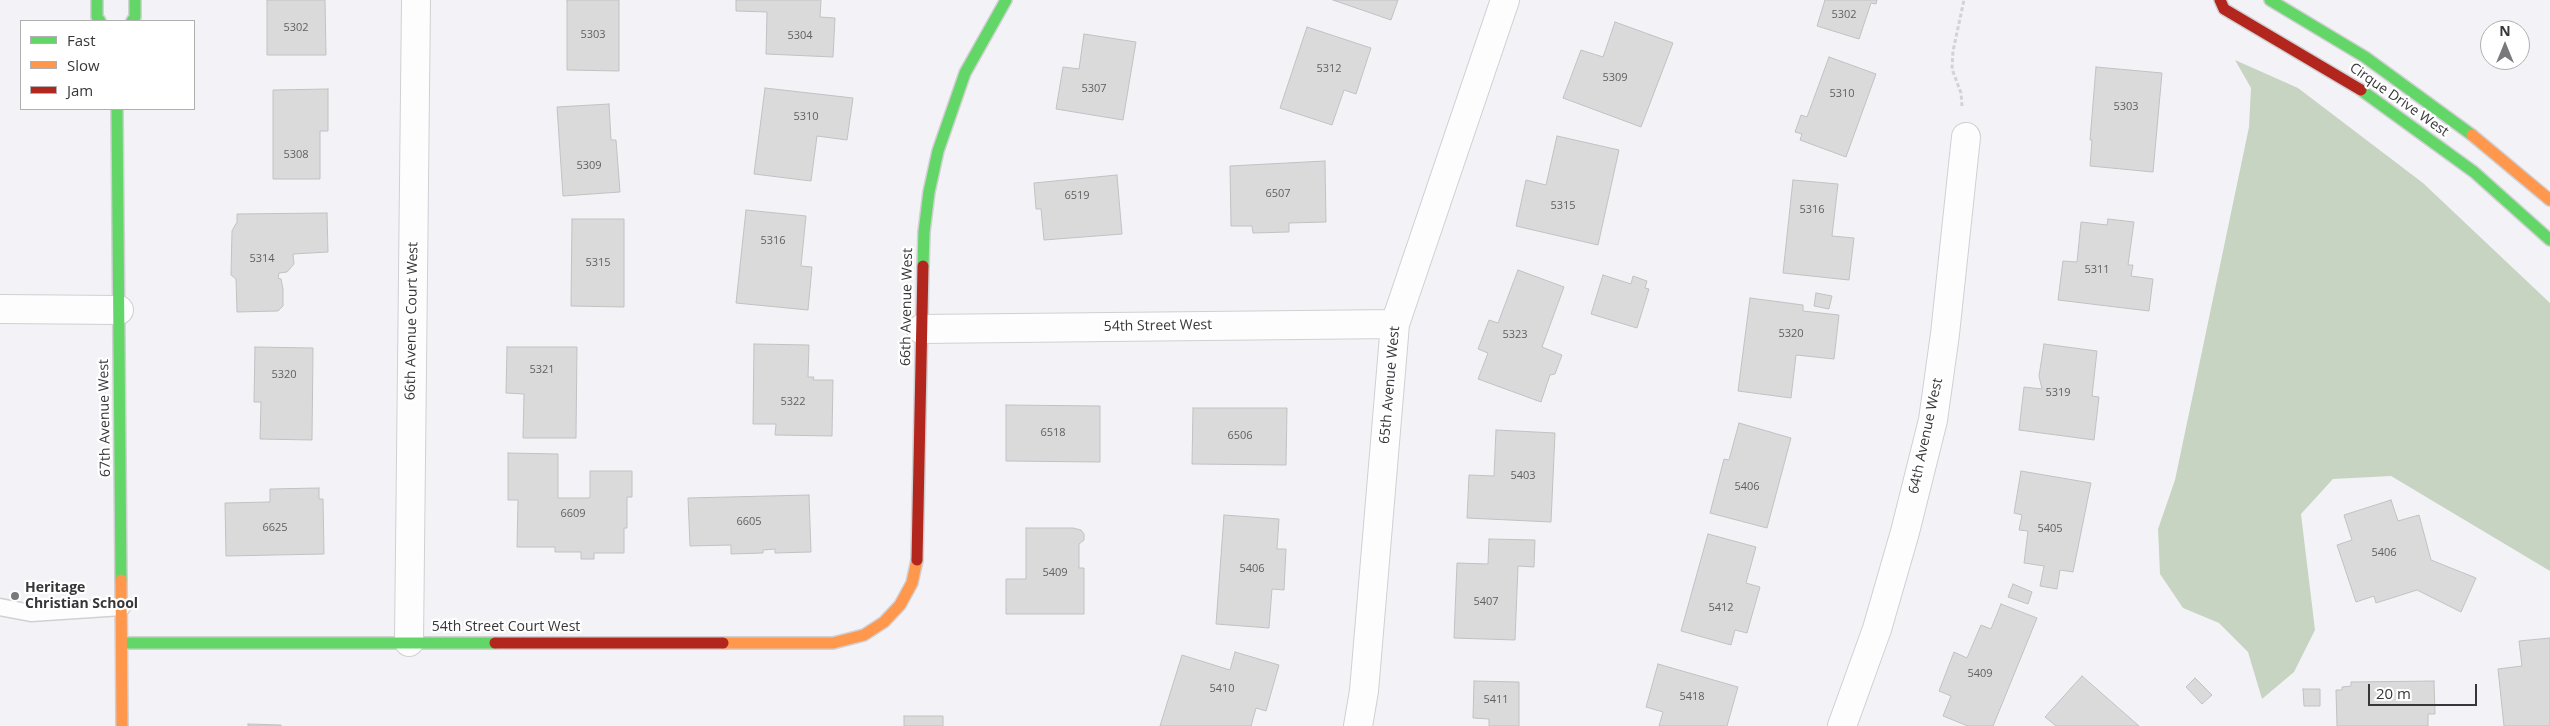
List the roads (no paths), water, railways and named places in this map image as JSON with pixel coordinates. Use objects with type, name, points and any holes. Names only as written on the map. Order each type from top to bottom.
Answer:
[{"type":"street","points":[[97,0],[97,16],[99,20]]},
{"type":"street","points":[[133,20],[135,17],[135,0]]},
{"type":"street","name":"66th Avenue Court West","points":[[409,642],[416,0]]},
{"type":"street","name":"66th Avenue West","points":[[884,622],[900,605],[912,583],[917,560],[924,232],[929,192],[938,151],[966,73],[1006,0]]},
{"type":"street","name":"65th Avenue West","points":[[1358,726],[1364,691],[1395,324],[1505,0]]},
{"type":"street","name":"Cirque Drive West","points":[[2220,0],[2224,9],[2353,84],[2414,127],[2474,172],[2550,240]]},
{"type":"street","name":"Cirque Drive West","points":[[2270,0],[2365,57],[2427,100],[2486,145],[2550,200]]},
{"type":"street","name":"67th Avenue West","points":[[117,110],[122,726]]},
{"type":"street","name":"64th Avenue West","points":[[1842,726],[1877,629],[1906,532],[1932,420],[1945,334],[1966,137]]},
{"type":"street","points":[[0,310],[119,310]]},
{"type":"street","name":"54th Street West","points":[[921,329],[1395,324]]},
{"type":"street","name":"54th Street Court West","points":[[122,643],[833,643],[864,635],[884,622]]},
{"type":"lane","points":[[0,607],[31,613],[122,607]]},
{"type":"place","name":"Heritage Christian School","points":[[15,596]]}]
